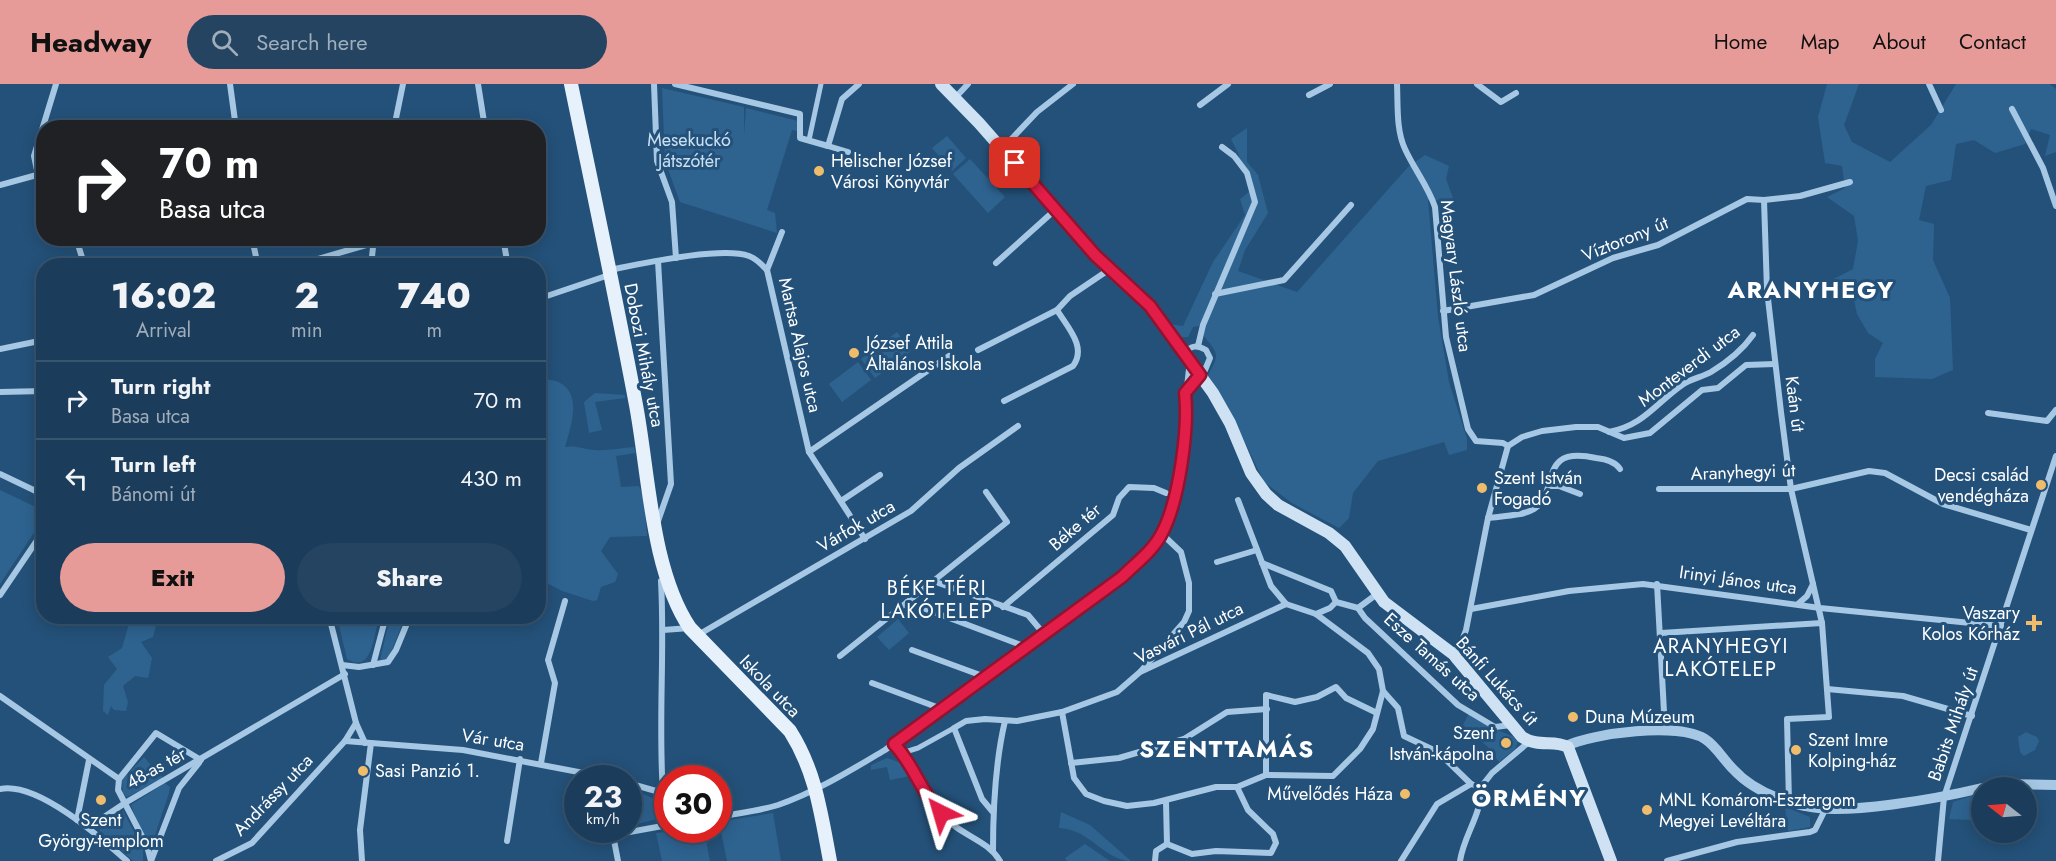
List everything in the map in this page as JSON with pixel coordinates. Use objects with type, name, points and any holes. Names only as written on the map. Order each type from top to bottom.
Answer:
[{"type":"main road","name":"Dobozi Mihály utca","points":[[571,84],[642,438],[664,573],[679,611],[694,632]]},
{"type":"main road","name":"Bánfi Lukács út","points":[[941,84],[1110,269],[1150,306],[1225,413],[1251,473],[1266,494],[1278,505],[1329,533],[1345,546],[1383,602],[1453,654],[1511,725],[1529,742]]},
{"type":"main road","name":"Iskola utca","points":[[694,632],[790,731],[808,762],[830,861]]},
{"type":"main road","points":[[1529,742],[1566,746],[1570,750],[1611,861]]},
{"type":"street","points":[[46,120],[57,84]]},
{"type":"street","points":[[230,84],[235,120]]},
{"type":"street","points":[[396,120],[403,84]]},
{"type":"street","points":[[478,84],[484,120]]},
{"type":"street","points":[[654,84],[657,161],[672,202],[676,258]]},
{"type":"street","points":[[675,84],[800,114],[800,138],[848,152]]},
{"type":"street","points":[[809,140],[821,84]]},
{"type":"street","points":[[828,146],[842,99],[859,84]]},
{"type":"street","points":[[955,98],[968,84]]},
{"type":"street","points":[[1002,149],[1037,112],[1073,84]]},
{"type":"street","points":[[1200,105],[1228,84]]},
{"type":"street","points":[[1308,95],[1330,84]]},
{"type":"street","name":"Magyary László utca","points":[[1397,84],[1399,129],[1404,148],[1430,191],[1435,207],[1446,337],[1471,436],[1476,441],[1503,443],[1508,446]]},
{"type":"street","points":[[1477,84],[1501,102],[1516,93]]},
{"type":"street","points":[[1929,84],[1941,110]]},
{"type":"street","points":[[2012,109],[2043,168],[2056,206]]},
{"type":"street","points":[[1198,346],[1215,294],[1255,202],[1247,173],[1234,156],[1222,147]]},
{"type":"street","points":[[36,150],[34,156],[36,161]]},
{"type":"street","points":[[0,185],[36,175]]},
{"type":"street","name":"Víztorony út","points":[[1443,311],[1534,295],[1612,258],[1658,245],[1747,199],[1764,200],[1800,196],[1850,182]]},
{"type":"street","name":"Kaán út","points":[[1764,200],[1767,290],[1775,364],[1791,489],[1820,608],[1829,717],[1786,719],[1789,802]]},
{"type":"street","points":[[1215,294],[1284,280],[1351,205]]},
{"type":"street","points":[[996,263],[1055,210]]},
{"type":"street","points":[[767,270],[782,232]]},
{"type":"street","points":[[319,258],[357,246]]},
{"type":"street","name":"Martsa Alajos utca","points":[[546,296],[609,272],[658,261],[744,254],[757,260],[767,270],[810,452],[865,539]]},
{"type":"street","points":[[656,527],[671,484],[658,261]]},
{"type":"street","points":[[978,350],[1058,310],[1070,296],[1110,269]]},
{"type":"street","points":[[1004,401],[1072,366],[1078,359],[1077,342],[1058,310]]},
{"type":"street","name":"Monteverdi utca","points":[[1608,432],[1625,429],[1646,417],[1682,384],[1712,371],[1748,343],[1753,335]]},
{"type":"street","points":[[0,349],[36,342]]},
{"type":"street","points":[[732,814],[776,805],[814,782],[894,744],[1122,577],[1148,553],[1162,534],[1175,496],[1187,415],[1185,393],[1187,358],[1189,348],[1198,346],[1206,350],[1210,358],[1185,393]]},
{"type":"street","points":[[810,452],[949,356]]},
{"type":"street","name":"Monteverdi utca","points":[[1508,446],[1514,441],[1542,431],[1576,427],[1598,428],[1624,438],[1650,433],[1702,390],[1718,388],[1746,365],[1775,364]]},
{"type":"street","points":[[0,392],[36,391]]},
{"type":"street","points":[[1988,413],[2047,421],[2056,410]]},
{"type":"street","name":"Várfok utca","points":[[694,632],[865,539],[911,511],[958,468],[1018,426]]},
{"type":"street","points":[[1453,654],[1461,643],[1471,609],[1488,518],[1508,446]]},
{"type":"street","points":[[1488,518],[1532,510],[1544,497],[1553,466],[1573,457],[1586,455],[1604,459],[1617,464],[1620,469]]},
{"type":"street","name":"Babits Mihály út","points":[[1938,861],[1944,797],[2056,456]]},
{"type":"street","name":"Aranyhegyi út","points":[[1659,489],[1791,489],[1855,472],[1885,473],[1942,504],[2031,530]]},
{"type":"street","points":[[0,474],[36,491]]},
{"type":"street","name":"Várfok utca","points":[[840,501],[880,475]]},
{"type":"street","points":[[1548,486],[1568,489],[1580,494]]},
{"type":"street","name":"Béke tér","points":[[1003,607],[1113,514],[1119,498],[1129,487],[1154,488],[1166,493]]},
{"type":"street","points":[[840,656],[1007,522],[986,492]]},
{"type":"street","points":[[1062,712],[1071,763],[1078,786],[1086,794],[1127,806],[1166,802],[1216,787],[1237,787],[1266,776],[1333,777],[1360,749],[1373,729],[1383,691],[1379,669],[1368,653],[1316,614],[1286,604],[1271,586],[1238,500]]},
{"type":"street","points":[[1140,672],[1184,622],[1190,611],[1189,583],[1181,552],[1162,534]]},
{"type":"street","points":[[0,595],[36,542]]},
{"type":"street","points":[[1217,561],[1257,550]]},
{"type":"street","points":[[1262,563],[1331,591],[1336,602],[1330,608],[1316,614]]},
{"type":"street","points":[[661,581],[662,765]]},
{"type":"street","points":[[933,581],[1028,615],[1044,634]]},
{"type":"street","points":[[1657,584],[1665,730]]},
{"type":"street","name":"Irinyi János utca","points":[[1471,609],[1569,591],[1657,584],[1820,608],[2001,626]]},
{"type":"street","points":[[1798,604],[1807,596],[1813,584]]},
{"type":"street","points":[[1358,608],[1377,594]]},
{"type":"street","points":[[541,763],[555,683],[548,660],[566,601]]},
{"type":"street","points":[[907,602],[1021,645],[1024,649]]},
{"type":"street","name":"Esze Tamás utca","points":[[1336,602],[1358,608],[1365,618],[1458,705],[1495,727],[1511,725]]},
{"type":"street","name":"Vasvári Pál utca","points":[[954,728],[966,721],[985,718],[1005,721],[1062,712],[1117,692],[1140,672],[1286,604]]},
{"type":"street","name":"Irinyi János utca","points":[[1660,633],[1822,623]]},
{"type":"street","points":[[330,624],[356,723],[368,743],[360,830],[362,861]]},
{"type":"street","points":[[373,665],[384,624]]},
{"type":"street","points":[[342,665],[373,665],[388,662],[392,658],[407,624]]},
{"type":"street","points":[[663,630],[694,632]]},
{"type":"street","points":[[912,650],[980,675],[983,680]]},
{"type":"street","points":[[201,760],[345,674]]},
{"type":"street","points":[[872,683],[942,709]]},
{"type":"street","points":[[1266,776],[1266,695],[1295,702],[1317,697],[1336,687],[1346,698],[1377,713]]},
{"type":"street","points":[[1827,689],[1903,696],[1972,716]]},
{"type":"street","points":[[1383,691],[1398,708],[1404,735],[1438,752],[1471,784],[1481,787]]},
{"type":"street","name":"48-as tér","points":[[0,696],[119,779]]},
{"type":"street","points":[[1071,763],[1119,758],[1184,739],[1227,712],[1267,709]]},
{"type":"street","points":[[993,851],[992,811],[997,782],[998,747],[1005,721]]},
{"type":"street","name":"Andrássy utca","points":[[216,861],[252,843],[345,741],[356,723]]},
{"type":"street","points":[[902,753],[954,728],[982,799],[992,811]]},
{"type":"street","points":[[1566,746],[1580,739],[1665,730],[1698,735],[1711,743],[1746,782],[1762,792],[1789,802],[1825,810],[1944,797],[1971,791]]},
{"type":"street","name":"48-as tér","points":[[151,861],[147,846],[118,790],[119,779],[156,732],[201,760]]},
{"type":"street","name":"Vár utca","points":[[345,741],[463,750],[564,768]]},
{"type":"street","points":[[1460,861],[1467,834],[1477,816],[1482,800],[1481,787],[1492,773],[1529,742]]},
{"type":"street","points":[[894,744],[908,759],[921,789],[941,813],[955,826],[993,851],[1000,861]]},
{"type":"street","points":[[507,841],[520,759]]},
{"type":"street","points":[[77,820],[89,760]]},
{"type":"street","name":"48-as tér","points":[[89,827],[125,803],[201,760]]},
{"type":"street","name":"48-as tér","points":[[151,861],[179,788],[201,760]]},
{"type":"street","points":[[1401,861],[1437,804],[1471,784]]},
{"type":"street","points":[[2037,785],[2056,785]]},
{"type":"street","points":[[1167,844],[1192,854],[1216,851],[1268,855],[1274,851],[1276,843],[1273,834],[1248,810],[1237,787]]},
{"type":"street","points":[[0,789],[22,788],[89,827],[127,861]]},
{"type":"street","points":[[1166,802],[1167,844]]},
{"type":"street","points":[[1667,861],[1737,842],[1810,832],[1815,830],[1825,810]]},
{"type":"street","points":[[618,861],[614,835],[654,827]]},
{"type":"street","points":[[1155,861],[1156,851],[1167,844]]},
{"type":"green space","points":[[1827,84],[1859,84],[1844,125],[1852,142],[1890,162],[1931,125],[1956,84],[2049,84],[2056,89],[2056,152],[2045,156],[2050,135],[2031,129],[2025,144],[1995,153],[1974,140],[1956,144],[1951,180],[1926,186],[1919,220],[1934,224],[1933,260],[1950,298],[1953,370],[1932,379],[1875,377],[1875,359],[1883,343],[1868,333],[1857,314],[1854,300],[1830,281],[1853,269],[1858,241],[1854,216],[1827,197],[1845,188],[1842,166],[1825,163],[1818,117]]},
{"type":"green space","name":"Mesekuckó Játszótér","points":[[662,88],[744,107],[744,135],[746,108],[798,121],[797,131],[792,130],[767,210],[775,213],[777,233],[680,202],[665,161]]},
{"type":"green space","points":[[1247,128],[1247,162],[1258,175],[1268,213],[1245,250],[1238,271],[1297,292],[1408,167],[1425,155],[1449,166],[1446,179],[1453,198],[1444,201],[1428,200],[1438,317],[1449,382],[1467,439],[1467,450],[1449,455],[1444,442],[1378,461],[1353,493],[1349,518],[1339,528],[1292,503],[1264,482],[1228,407],[1208,375],[1215,362],[1216,354],[1203,335],[1205,325],[1193,327],[1188,337],[1178,337],[1168,324],[1183,326],[1213,262],[1245,215],[1240,199],[1254,188],[1250,172],[1237,164],[1239,155],[1231,139]]},
{"type":"green space","points":[[947,136],[966,158],[952,171],[932,148]]},
{"type":"green space","points":[[970,159],[1005,197],[988,213],[953,174]]},
{"type":"green space","points":[[897,332],[911,351],[875,378],[861,359]]},
{"type":"green space","points":[[858,362],[871,380],[842,402],[829,384]]},
{"type":"green space","points":[[546,379],[560,383],[572,397],[573,414],[565,447],[609,450],[634,447],[636,453],[616,456],[621,487],[639,486],[644,499],[647,536],[610,537],[601,551],[618,574],[615,582],[601,587],[597,600],[593,601],[562,591],[546,583]]},
{"type":"green space","points":[[595,393],[625,395],[625,398],[595,402],[602,430],[589,433],[584,402]]},
{"type":"green space","points":[[0,490],[36,507],[36,530],[0,584]]},
{"type":"green space","points":[[898,619],[909,633],[889,650],[877,637]]},
{"type":"green space","points":[[129,624],[156,624],[153,637],[141,642],[152,658],[148,678],[135,676],[123,686],[128,702],[126,711],[114,710],[111,706],[108,715],[103,711],[104,685],[117,669],[108,657],[122,648]]},
{"type":"green space","points":[[339,624],[377,626],[372,647],[366,659],[355,662],[347,659]]},
{"type":"green space","points":[[388,624],[402,624],[388,659],[380,660]]},
{"type":"green space","points":[[1469,713],[1495,729],[1519,739],[1515,749],[1499,762],[1488,747],[1463,725]]},
{"type":"green space","points":[[2026,732],[2037,737],[2039,741],[2035,750],[2024,756],[2020,752],[2018,737]]},
{"type":"green space","points":[[144,757],[154,769],[157,767],[163,779],[127,797],[123,793],[122,780]]},
{"type":"green space","points":[[887,758],[904,764],[910,776],[890,780],[887,767],[871,770],[871,765]]},
{"type":"green space","points":[[165,783],[170,787],[169,793],[153,841],[150,843],[138,824],[131,805]]},
{"type":"green space","points":[[642,794],[654,799],[654,820],[642,823]]},
{"type":"green space","points":[[1971,796],[1971,820],[1949,819],[1953,802]]},
{"type":"green space","points":[[1785,807],[1810,817],[1810,827],[1788,831]]},
{"type":"green space","points":[[123,811],[143,849],[143,861],[133,861],[100,831],[99,828]]},
{"type":"green space","points":[[1061,812],[1090,825],[1131,861],[1113,856],[1080,834],[1059,828]]},
{"type":"green space","points":[[773,813],[781,861],[727,861],[723,843],[732,843],[732,820]]},
{"type":"green space","points":[[658,843],[707,843],[710,861],[662,861]]},
{"type":"green space","points":[[1085,844],[1110,861],[1067,861],[1065,858]]},
{"type":"place","name":"Helischer József Városi Könyvtár","points":[[819,171]]},
{"type":"place","name":"József Attila Általános Iskola","points":[[854,353]]},
{"type":"place","name":"Decsi család vendégháza","points":[[2041,485]]},
{"type":"place","name":"Szent István Fogadó","points":[[1482,488]]},
{"type":"place","name":"Vaszary Kolos Kórház","points":[[2034,623]]},
{"type":"place","name":"Duna Múzeum","points":[[1573,717]]},
{"type":"place","name":"Szent István-kápolna","points":[[1506,743]]},
{"type":"place","name":"Szent Imre Kolping-ház","points":[[1796,750]]},
{"type":"place","name":"Sasi Panzió 1.","points":[[363,771]]},
{"type":"place","name":"Művelődés Háza","points":[[1405,794]]},
{"type":"place","name":"Szent György-templom","points":[[101,800]]},
{"type":"place","name":"MNL Komárom-Esztergom Megyei Levéltára","points":[[1647,810]]},
{"type":"district","name":"ARANYHEGY","points":[[1811,289]]},
{"type":"district","name":"BÉKE TÉRI LAKÓTELEP","points":[[937,600]]},
{"type":"district","name":"ARANYHEGYI LAKÓTELEP","points":[[1721,658]]},
{"type":"district","name":"SZENTTAMÁS","points":[[1227,748]]},
{"type":"district","name":"ÖRMÉNY","points":[[1529,797]]},
{"type":"route","points":[[941,813],[921,789],[908,759],[894,744],[1122,577],[1148,553],[1162,534],[1169,517],[1175,496],[1187,415],[1185,393],[1200,375],[1150,306],[1095,255],[1015,163]]}]
